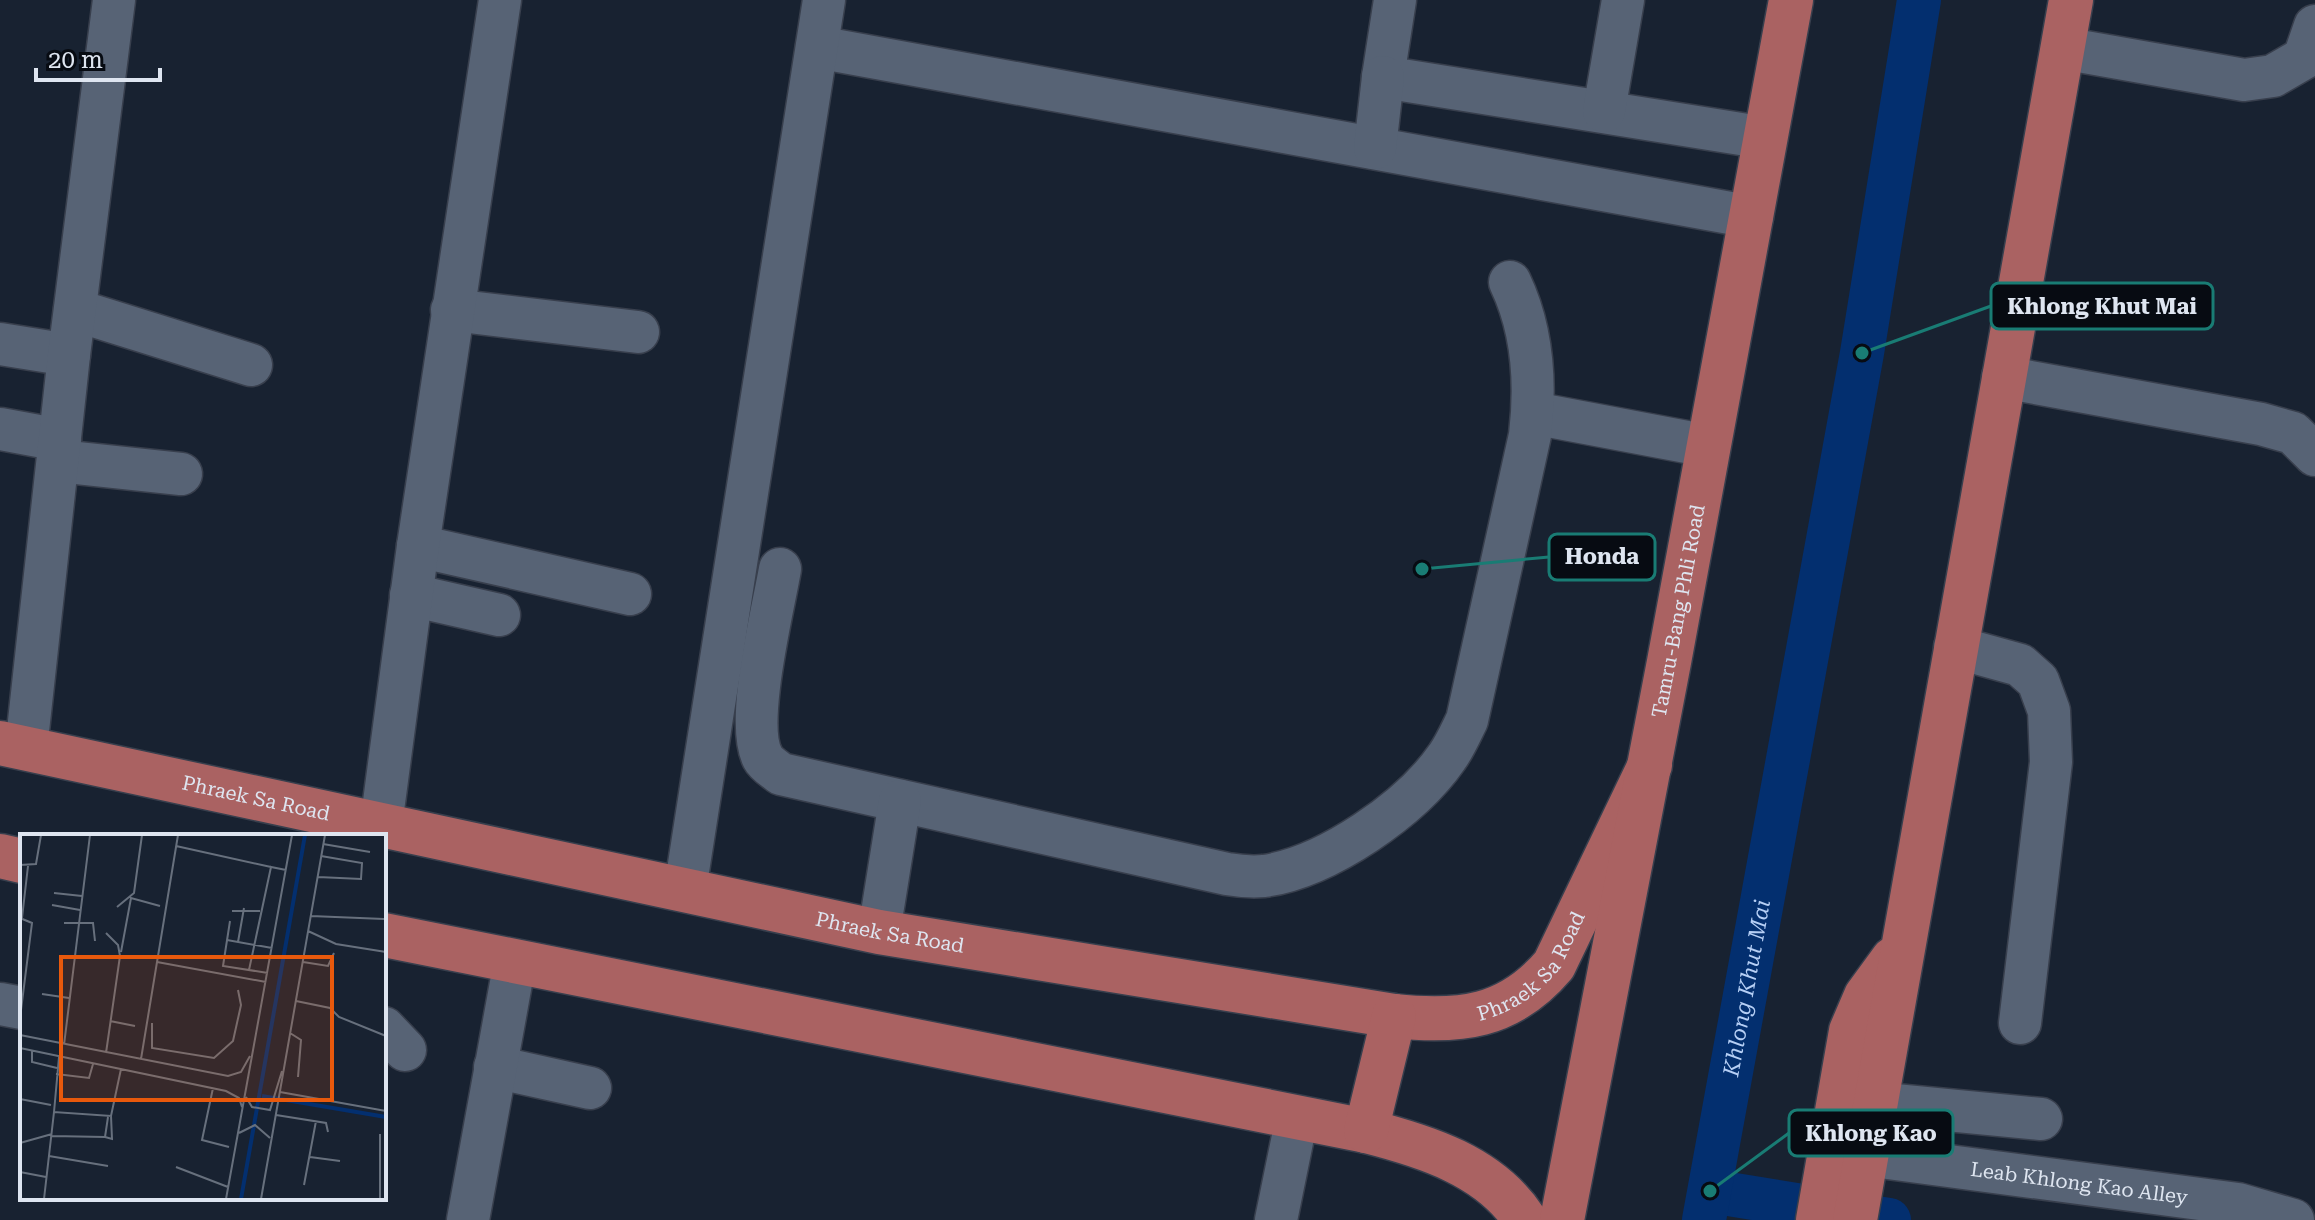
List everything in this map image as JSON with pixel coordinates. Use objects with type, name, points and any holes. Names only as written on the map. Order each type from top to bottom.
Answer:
[{"type":"main road","name":"Tamru-Bang Phli Road","points":[[1562,1220],[1650,765],[1791,0]]},
{"type":"main road","points":[[1818,1220],[1851,1168],[1874,1103],[2071,0]]},
{"type":"main road","points":[[1580,1220],[1580,1205],[1648,852],[1669,662]]},
{"type":"main road","name":"Phraek Sa Road","points":[[13,746],[879,932],[1428,1020],[1464,1018],[1494,1010],[1537,985],[1554,965],[1650,765]]},
{"type":"main road","points":[[0,856],[20,861]]},
{"type":"main road","points":[[386,935],[1366,1131],[1432,1151],[1477,1173],[1498,1188],[1525,1220]]},
{"type":"main road","points":[[1855,1220],[1851,1168],[1851,1031],[1876,980],[1902,947]]},
{"type":"main road","points":[[1366,1131],[1394,1016]]},
{"type":"street","points":[[13,746],[59,451],[114,0]]},
{"type":"street","points":[[381,825],[452,310],[500,0]]},
{"type":"street","points":[[685,890],[824,0]]},
{"type":"street","points":[[1375,148],[1395,0]]},
{"type":"street","points":[[1604,111],[1623,0]]},
{"type":"street","points":[[2062,48],[2244,80],[2273,76],[2304,58],[2315,26]]},
{"type":"street","points":[[817,47],[1752,217]]},
{"type":"street","points":[[1383,77],[1766,138]]},
{"type":"street","points":[[780,569],[756,709],[763,759],[781,774],[1227,874],[1247,876],[1278,872],[1308,862],[1363,833],[1391,814],[1436,771],[1467,720],[1533,413],[1533,371],[1529,348],[1523,314],[1510,282]]},
{"type":"street","points":[[75,310],[251,365]]},
{"type":"street","points":[[452,310],[638,332]]},
{"type":"street","points":[[0,344],[69,355]]},
{"type":"street","points":[[2003,377],[2261,424],[2293,433],[2315,455]]},
{"type":"street","points":[[1533,413],[1708,446]]},
{"type":"street","points":[[0,429],[59,451],[181,474]]},
{"type":"street","points":[[418,546],[630,594]]},
{"type":"street","points":[[411,595],[499,615]]},
{"type":"street","points":[[1955,647],[2020,665],[2038,681],[2049,711],[2051,762],[2020,1023]]},
{"type":"street","points":[[879,932],[900,801]]},
{"type":"street","points":[[468,1220],[515,961]]},
{"type":"street","points":[[0,1004],[20,1008]]},
{"type":"street","points":[[495,1067],[590,1088]]},
{"type":"street","points":[[1874,1103],[2041,1119]]},
{"type":"street","points":[[1276,1220],[1297,1117]]},
{"type":"street","name":"Leab Khlong Kao Alley","points":[[1851,1168],[2238,1204],[2293,1220]]},
{"type":"waterway","name":"Khlong Khut Mai","points":[[1704,1220],[1862,353],[1919,0]]},
{"type":"waterway","points":[[1710,1191],[1889,1220]]},
{"type":"place","name":"Khlong Khut Mai","points":[[1862,353]]},
{"type":"place","name":"Honda","points":[[1422,569]]},
{"type":"place","name":"Khlong Kao","points":[[1710,1191]]}]
